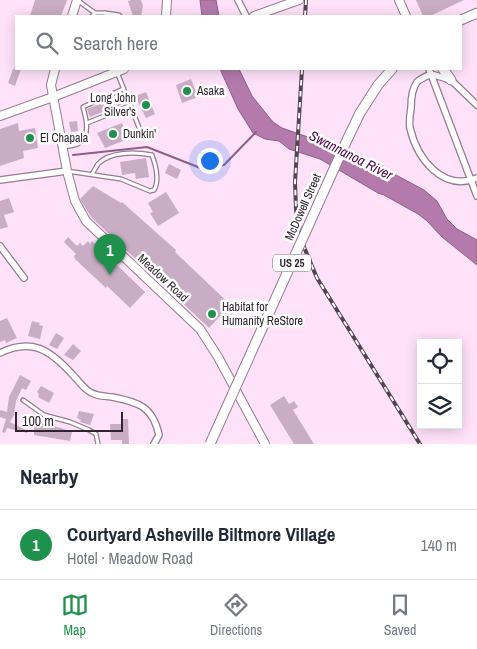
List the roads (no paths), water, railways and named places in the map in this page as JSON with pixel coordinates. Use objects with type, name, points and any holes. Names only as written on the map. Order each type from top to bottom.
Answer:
[{"type":"main road","points":[[72,15],[77,0]]},
{"type":"main road","points":[[166,15],[167,0]]},
{"type":"main road","points":[[257,15],[299,0]]},
{"type":"main road","points":[[399,0],[406,15]]},
{"type":"main road","points":[[462,20],[477,13]]},
{"type":"main road","name":"Meadow Road","points":[[55,70],[51,85],[67,171],[75,201],[86,221],[200,329],[218,357],[265,444]]},
{"type":"main road","points":[[0,116],[120,70]]},
{"type":"main road","name":"McDowell Street","points":[[210,444],[360,113],[378,85],[391,70]]},
{"type":"main road","points":[[444,70],[451,80]]},
{"type":"street","points":[[238,0],[246,15]]},
{"type":"street","points":[[430,71],[451,80],[477,105]]},
{"type":"street","points":[[430,71],[418,82],[411,98],[409,126],[418,152],[433,170],[449,181],[474,179]]},
{"type":"street","points":[[430,71],[474,179],[477,196]]},
{"type":"street","points":[[0,180],[67,171]]},
{"type":"street","points":[[0,246],[24,278]]},
{"type":"street","points":[[0,353],[23,345],[37,347],[50,354],[87,390],[101,396],[138,404],[150,411],[159,435],[154,444]]},
{"type":"lane","points":[[77,0],[95,13],[120,15]]},
{"type":"lane","points":[[120,70],[123,89],[140,130]]},
{"type":"lane","points":[[63,147],[79,144],[84,138],[87,124],[84,107],[123,89]]},
{"type":"lane","points":[[87,124],[129,106]]},
{"type":"lane","points":[[67,171],[121,180],[150,191],[154,190],[157,186],[156,166],[152,155],[139,152],[109,157],[99,164],[92,174]]},
{"type":"lane","points":[[23,400],[44,415],[96,434],[98,444]]},
{"type":"waterway","points":[[73,155],[147,147],[203,169],[224,165],[256,132]]},
{"type":"railway","points":[[305,15],[306,0]]},
{"type":"railway","points":[[302,70],[295,182],[296,210],[304,247],[317,278],[420,444]]},
{"type":"place","name":"Asaka","points":[[187,91]]},
{"type":"place","name":"Long John Silver's","points":[[146,105]]},
{"type":"place","name":"Dunkin'","points":[[113,134]]},
{"type":"place","name":"El Chapala","points":[[30,138]]},
{"type":"place","name":"Courtyard Asheville Biltmore Village","points":[[110,275]]},
{"type":"place","name":"Habitat for Humanity ReStore","points":[[212,314]]},
{"type":"water label","name":"Swannanoa River","points":[[351,155]]}]
